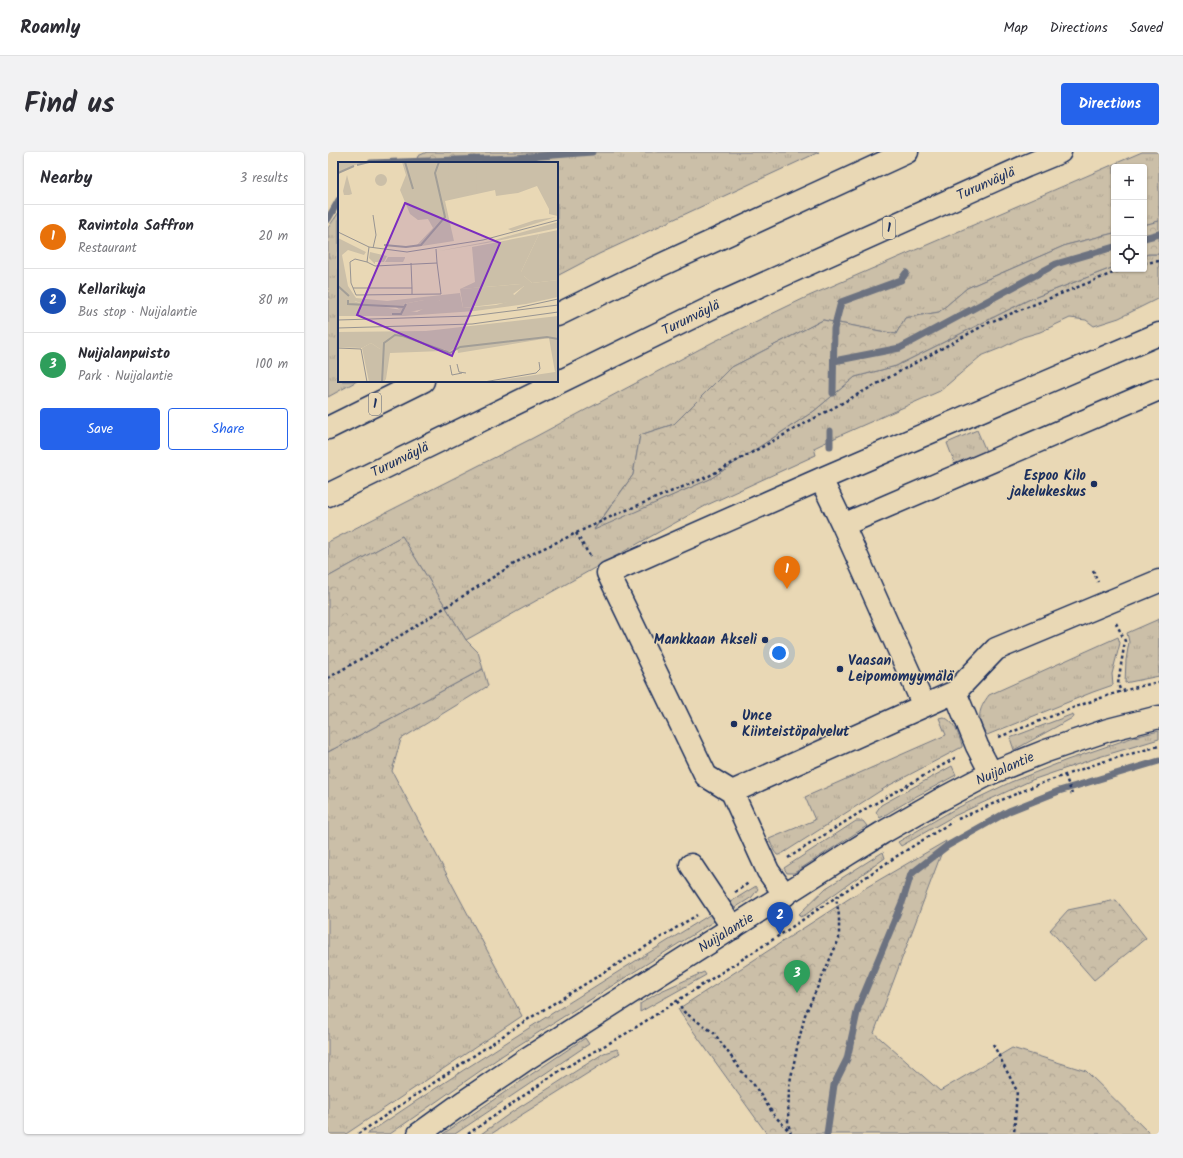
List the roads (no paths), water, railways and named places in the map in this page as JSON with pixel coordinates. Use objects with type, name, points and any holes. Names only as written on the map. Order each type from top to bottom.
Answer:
[{"type":"main road","points":[[558,315],[637,276],[907,152]]},
{"type":"main road","name":"Turunväylä","points":[[328,495],[719,304],[1060,152]]},
{"type":"main road","points":[[785,895],[768,871],[732,792],[706,776],[608,573],[821,479],[1159,334]]},
{"type":"main road","name":"1","points":[[328,428],[421,382]]},
{"type":"main road","points":[[843,525],[1159,389]]},
{"type":"main road","points":[[821,479],[924,706]]},
{"type":"main road","points":[[732,792],[955,692],[996,649],[1159,581]]},
{"type":"main road","points":[[955,692],[977,746],[991,772]]},
{"type":"main road","name":"Nuijalantie","points":[[419,1134],[528,1058],[882,833],[938,801],[991,772],[1046,751],[1108,730],[1159,717]]},
{"type":"main road","points":[[691,865],[733,928]]},
{"type":"waterway","points":[[400,162],[515,158],[592,152]]},
{"type":"waterway","points":[[328,219],[338,202]]},
{"type":"waterway","points":[[1147,237],[1159,234]]},
{"type":"waterway","points":[[834,361],[900,348],[1056,264],[1111,248]]},
{"type":"waterway","points":[[833,393],[834,329],[841,302],[901,280],[906,273]]},
{"type":"waterway","points":[[830,431],[830,446]]},
{"type":"waterway","points":[[827,1134],[834,1085],[847,1059],[858,1008],[903,900],[911,874],[947,846],[1009,811],[1059,791],[1159,761]]},
{"type":"place","name":"Espoo Kilo jakelukeskus","points":[[1094,484]]},
{"type":"place","name":"Ravintola Saffron","points":[[787,589]]},
{"type":"place","name":"Mankkaan Akseli","points":[[765,640]]},
{"type":"place","name":"Vaasan Leipomomyymälä","points":[[840,669]]},
{"type":"place","name":"Unce Kiinteistöpalvelut","points":[[734,724]]},
{"type":"place","name":"Kellarikuja","points":[[780,935]]},
{"type":"place","name":"Nuijalanpuisto","points":[[797,993]]}]
